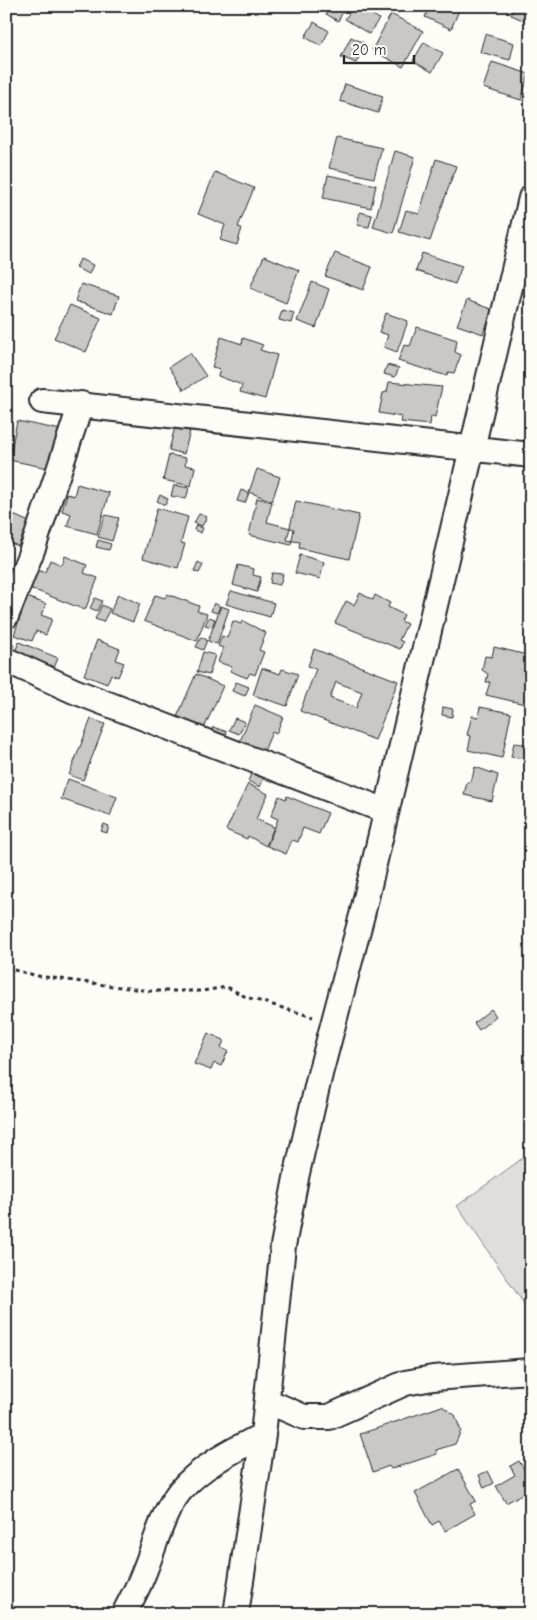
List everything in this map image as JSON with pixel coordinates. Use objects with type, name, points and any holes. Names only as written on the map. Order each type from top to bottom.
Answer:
[{"type":"street","points":[[236,1614],[263,1435],[283,1246],[318,1083],[335,1023],[531,198]]},
{"type":"street","points":[[42,401],[531,454]]},
{"type":"street","points":[[6,616],[41,526],[81,404]]},
{"type":"street","points":[[6,660],[74,692],[386,811]]},
{"type":"street","points":[[267,1401],[304,1417],[329,1417],[405,1383],[433,1378],[531,1371]]},
{"type":"street","points":[[124,1614],[144,1574],[162,1525],[179,1492],[193,1478],[227,1454],[263,1435]]},
{"type":"path","points":[[6,968],[38,976],[150,992],[202,991],[227,987],[246,997],[335,1023]]},
{"type":"shaded area","points":[[531,1152],[531,1314],[457,1206]]},
{"type":"building","points":[[331,6],[345,8],[338,21],[326,14]]},
{"type":"building","points":[[354,6],[360,6],[379,19],[369,34],[345,19]]},
{"type":"building","points":[[430,6],[461,6],[451,29],[425,17]]},
{"type":"building","points":[[515,6],[531,6],[530,23],[511,15]]},
{"type":"building","points":[[391,14],[423,31],[403,67],[372,50]]},
{"type":"building","points":[[314,22],[329,31],[321,46],[305,37]]},
{"type":"building","points":[[485,34],[514,43],[510,60],[480,52]]},
{"type":"building","points":[[351,37],[366,44],[356,63],[341,57]]},
{"type":"building","points":[[424,42],[443,53],[432,72],[413,61]]},
{"type":"building","points":[[492,62],[529,74],[521,100],[483,88]]},
{"type":"building","points":[[345,84],[383,96],[378,113],[340,101]]},
{"type":"building","points":[[337,138],[382,148],[374,178],[329,168]]},
{"type":"building","points":[[395,151],[415,157],[393,233],[373,227]]},
{"type":"building","points":[[436,159],[456,166],[430,241],[399,232],[406,210],[419,214]]},
{"type":"building","points":[[215,172],[254,188],[238,227],[242,228],[237,245],[220,240],[225,225],[198,214]]},
{"type":"building","points":[[328,175],[376,185],[371,208],[323,198]]},
{"type":"building","points":[[360,212],[372,215],[369,227],[357,225]]},
{"type":"building","points":[[335,253],[372,267],[363,290],[325,276]]},
{"type":"building","points":[[422,253],[462,266],[455,284],[416,271]]},
{"type":"building","points":[[264,256],[299,270],[286,303],[250,288]]},
{"type":"building","points":[[80,259],[93,265],[89,274],[76,268]]},
{"type":"building","points":[[312,282],[329,289],[316,328],[297,321]]},
{"type":"building","points":[[81,284],[119,296],[113,314],[75,301]]},
{"type":"building","points":[[467,300],[493,310],[483,334],[457,325]]},
{"type":"building","points":[[70,305],[101,318],[86,352],[54,338]]},
{"type":"building","points":[[282,310],[294,313],[291,323],[279,320]]},
{"type":"building","points":[[386,313],[408,321],[397,352],[384,347],[388,335],[379,332]]},
{"type":"building","points":[[417,327],[457,340],[455,352],[461,355],[454,373],[448,372],[447,376],[398,361],[404,345],[410,346]]},
{"type":"building","points":[[221,337],[242,344],[243,338],[263,345],[260,350],[277,355],[265,399],[240,392],[242,385],[218,376],[220,369],[212,367]]},
{"type":"building","points":[[190,353],[206,376],[184,390],[169,367]]},
{"type":"building","points":[[387,365],[399,368],[395,377],[384,374]]},
{"type":"building","points":[[389,382],[442,387],[435,417],[431,416],[430,425],[401,422],[402,417],[379,413],[383,393],[387,392]]},
{"type":"building","points":[[17,421],[61,430],[53,469],[9,460]]},
{"type":"building","points":[[175,427],[190,431],[184,454],[169,450]]},
{"type":"building","points":[[169,455],[186,458],[185,465],[195,467],[191,486],[163,480]]},
{"type":"building","points":[[257,469],[280,477],[272,501],[249,492]]},
{"type":"building","points":[[77,484],[109,493],[97,534],[67,526],[71,514],[62,511],[67,494],[74,496]]},
{"type":"building","points":[[174,485],[189,488],[186,499],[171,496]]},
{"type":"building","points":[[241,490],[249,493],[245,503],[237,501]]},
{"type":"building","points":[[160,495],[168,499],[165,505],[157,501]]},
{"type":"building","points":[[257,498],[272,502],[267,522],[294,529],[291,545],[249,535]]},
{"type":"building","points":[[296,501],[359,515],[349,559],[299,548],[300,542],[287,540]]},
{"type":"building","points":[[157,508],[188,517],[181,543],[185,544],[178,568],[143,558]]},
{"type":"building","points":[[7,512],[29,522],[18,546],[6,541]]},
{"type":"building","points":[[199,514],[207,517],[202,526],[194,523]]},
{"type":"building","points":[[105,515],[119,518],[112,541],[98,537]]},
{"type":"building","points":[[196,525],[203,528],[201,533],[194,530]]},
{"type":"building","points":[[98,540],[111,544],[109,550],[96,547]]},
{"type":"building","points":[[300,555],[324,562],[320,579],[295,573]]},
{"type":"building","points":[[65,556],[87,565],[84,573],[98,578],[85,610],[27,587],[34,570],[45,572],[50,560],[62,565]]},
{"type":"building","points":[[198,562],[203,565],[199,573],[194,571]]},
{"type":"building","points":[[238,565],[254,569],[253,575],[261,577],[257,592],[233,585]]},
{"type":"building","points":[[272,573],[283,574],[280,585],[270,583]]},
{"type":"building","points":[[231,591],[274,603],[270,617],[226,604]]},
{"type":"building","points":[[360,593],[373,600],[375,595],[390,603],[388,607],[404,615],[401,621],[407,624],[399,640],[403,642],[400,649],[335,623],[346,601],[354,605]]},
{"type":"building","points":[[118,594],[140,604],[133,622],[110,613]]},
{"type":"building","points":[[167,594],[199,606],[197,611],[207,614],[197,641],[144,621],[155,595],[165,598]]},
{"type":"building","points":[[27,597],[46,604],[41,615],[52,619],[46,635],[36,631],[32,641],[14,635]]},
{"type":"building","points":[[95,598],[102,601],[97,611],[90,608]]},
{"type":"building","points":[[214,603],[220,606],[217,613],[211,611]]},
{"type":"building","points":[[102,605],[110,609],[103,622],[95,619]]},
{"type":"building","points":[[221,606],[229,609],[217,644],[208,641]]},
{"type":"building","points":[[209,617],[215,619],[212,627],[205,625]]},
{"type":"building","points":[[233,621],[241,624],[243,621],[266,633],[259,650],[264,652],[255,675],[250,673],[247,678],[230,671],[232,667],[218,662],[223,648],[218,646],[222,636],[227,638]]},
{"type":"building","points":[[201,637],[207,640],[203,650],[196,647]]},
{"type":"building","points":[[97,640],[120,649],[116,660],[124,663],[118,677],[111,674],[107,684],[84,675]]},
{"type":"building","points":[[7,642],[14,645],[10,655],[6,653]]},
{"type":"building","points":[[19,642],[58,658],[52,673],[13,657]]},
{"type":"building","points":[[494,647],[531,656],[525,687],[528,688],[525,704],[486,695],[490,682],[486,682],[488,674],[482,670],[485,656],[492,657]]},
{"type":"building","points":[[314,649],[398,681],[375,740],[300,711],[316,669],[308,666]],"holes":[[[336,682],[362,692],[356,708],[330,698]]]},
{"type":"building","points":[[203,652],[215,655],[209,675],[197,672]]},
{"type":"building","points":[[262,668],[280,674],[282,669],[298,674],[287,706],[253,695]]},
{"type":"building","points":[[196,674],[223,686],[201,735],[174,724]]},
{"type":"building","points":[[236,682],[249,687],[245,696],[232,691]]},
{"type":"building","points":[[255,705],[283,717],[276,734],[272,732],[264,751],[240,741]]},
{"type":"building","points":[[443,707],[453,709],[452,717],[442,715]]},
{"type":"building","points":[[480,707],[511,713],[502,758],[468,750],[471,736],[467,735],[472,716],[478,717]]},
{"type":"building","points":[[235,718],[245,722],[239,734],[229,730]]},
{"type":"building","points":[[91,719],[105,724],[83,780],[69,775]]},
{"type":"building","points":[[213,727],[227,732],[223,742],[210,736]]},
{"type":"building","points":[[514,743],[531,745],[531,760],[511,757]]},
{"type":"building","points":[[475,767],[498,775],[492,801],[464,795],[467,782],[471,782]]},
{"type":"building","points":[[252,772],[264,778],[260,787],[248,781]]},
{"type":"building","points":[[68,779],[117,797],[110,816],[61,799]]},
{"type":"building","points":[[248,784],[268,794],[256,819],[274,827],[266,846],[248,836],[247,839],[226,830]]},
{"type":"building","points":[[279,796],[286,799],[287,796],[328,813],[319,834],[303,828],[298,842],[292,840],[286,854],[267,846],[278,819],[271,816]]},
{"type":"building","points":[[104,824],[109,826],[107,833],[101,831]]},
{"type":"building","points":[[491,1009],[496,1016],[479,1030],[474,1023]]},
{"type":"building","points":[[208,1033],[224,1040],[221,1048],[228,1051],[221,1066],[214,1063],[211,1070],[194,1064]]},
{"type":"building","points":[[442,1406],[455,1415],[461,1431],[455,1444],[436,1450],[437,1454],[391,1469],[389,1466],[373,1472],[360,1434]]},
{"type":"building","points":[[519,1461],[531,1481],[531,1489],[506,1503],[496,1486],[515,1475],[510,1466]]},
{"type":"building","points":[[458,1469],[476,1501],[470,1504],[475,1514],[445,1531],[439,1521],[432,1525],[415,1493]]},
{"type":"building","points":[[488,1471],[494,1483],[484,1488],[479,1475]]}]
